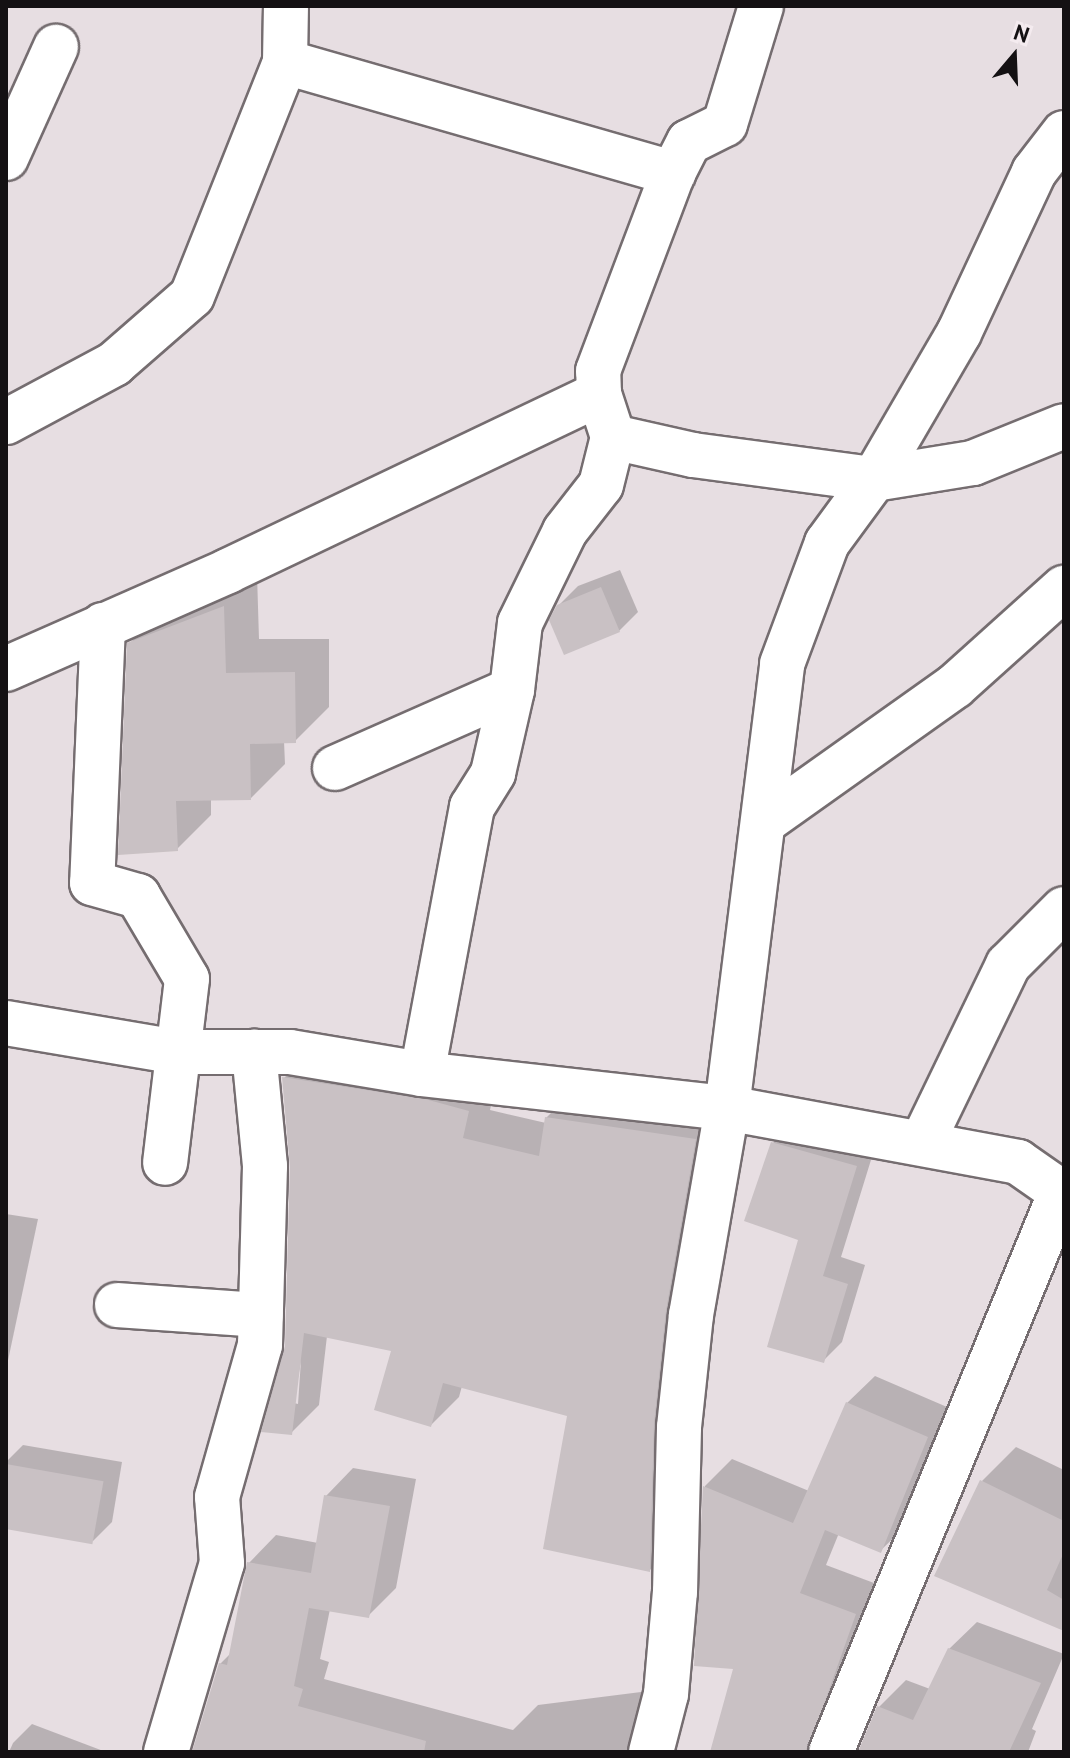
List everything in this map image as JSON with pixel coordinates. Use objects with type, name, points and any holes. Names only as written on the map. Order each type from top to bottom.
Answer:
[{"type":"street","points":[[6,422],[114,364],[192,296],[285,62],[286,6]]},
{"type":"street","points":[[422,1074],[472,807],[493,773],[512,690],[520,623],[565,531],[601,485],[613,437],[599,394],[598,371],[673,173],[689,142],[725,124],[761,6]]},
{"type":"street","points":[[6,158],[56,47]]},
{"type":"street","points":[[285,62],[673,173]]},
{"type":"street","points":[[651,1752],[666,1694],[675,1592],[679,1427],[691,1315],[727,1108],[765,821],[782,664],[827,543],[874,479],[959,333],[1034,172],[1064,133]]},
{"type":"street","points":[[6,669],[228,571],[599,394]]},
{"type":"street","points":[[613,437],[693,455],[874,479],[973,463],[1064,426]]},
{"type":"street","points":[[765,821],[955,686],[1064,588]]},
{"type":"street","points":[[103,625],[92,883],[138,896],[187,979],[165,1163]]},
{"type":"street","points":[[335,768],[512,690]]},
{"type":"street","points":[[922,1143],[1008,965],[1064,909]]},
{"type":"street","points":[[6,1023],[177,1052],[290,1052],[422,1074],[727,1108],[1018,1162],[1061,1192],[831,1752]]},
{"type":"street","points":[[166,1752],[222,1563],[217,1497],[260,1345],[265,1166],[254,1052]]},
{"type":"street","points":[[117,1305],[261,1315]]},
{"type":"building","points":[[601,587],[620,632],[564,655],[549,620],[557,605]]},
{"type":"building","points":[[224,606],[226,673],[295,672],[296,743],[250,744],[251,800],[176,801],[178,851],[118,855],[127,643]]},
{"type":"building","points":[[282,1077],[425,1099],[469,1111],[463,1138],[539,1156],[545,1117],[696,1139],[666,1311],[654,1424],[650,1572],[543,1549],[567,1416],[443,1383],[431,1427],[374,1410],[391,1351],[304,1333],[292,1435],[261,1432],[285,1346],[290,1167]]},
{"type":"building","points":[[771,1142],[857,1166],[823,1276],[848,1284],[824,1363],[767,1347],[798,1240],[744,1221]]},
{"type":"building","points":[[846,1402],[928,1437],[881,1553],[825,1530],[800,1593],[856,1614],[807,1752],[710,1752],[733,1669],[694,1666],[703,1486],[793,1523]]},
{"type":"building","points":[[6,1464],[103,1481],[92,1544],[6,1529]]},
{"type":"building","points":[[980,1480],[1064,1521],[1064,1552],[1047,1590],[1064,1600],[1064,1631],[934,1576]]},
{"type":"building","points":[[324,1495],[390,1506],[369,1618],[309,1608],[294,1686],[303,1689],[298,1706],[426,1741],[424,1752],[192,1752],[219,1663],[227,1665],[247,1562],[311,1573]]},
{"type":"building","points":[[948,1648],[1041,1683],[1009,1752],[858,1752],[877,1706],[913,1720]]}]
